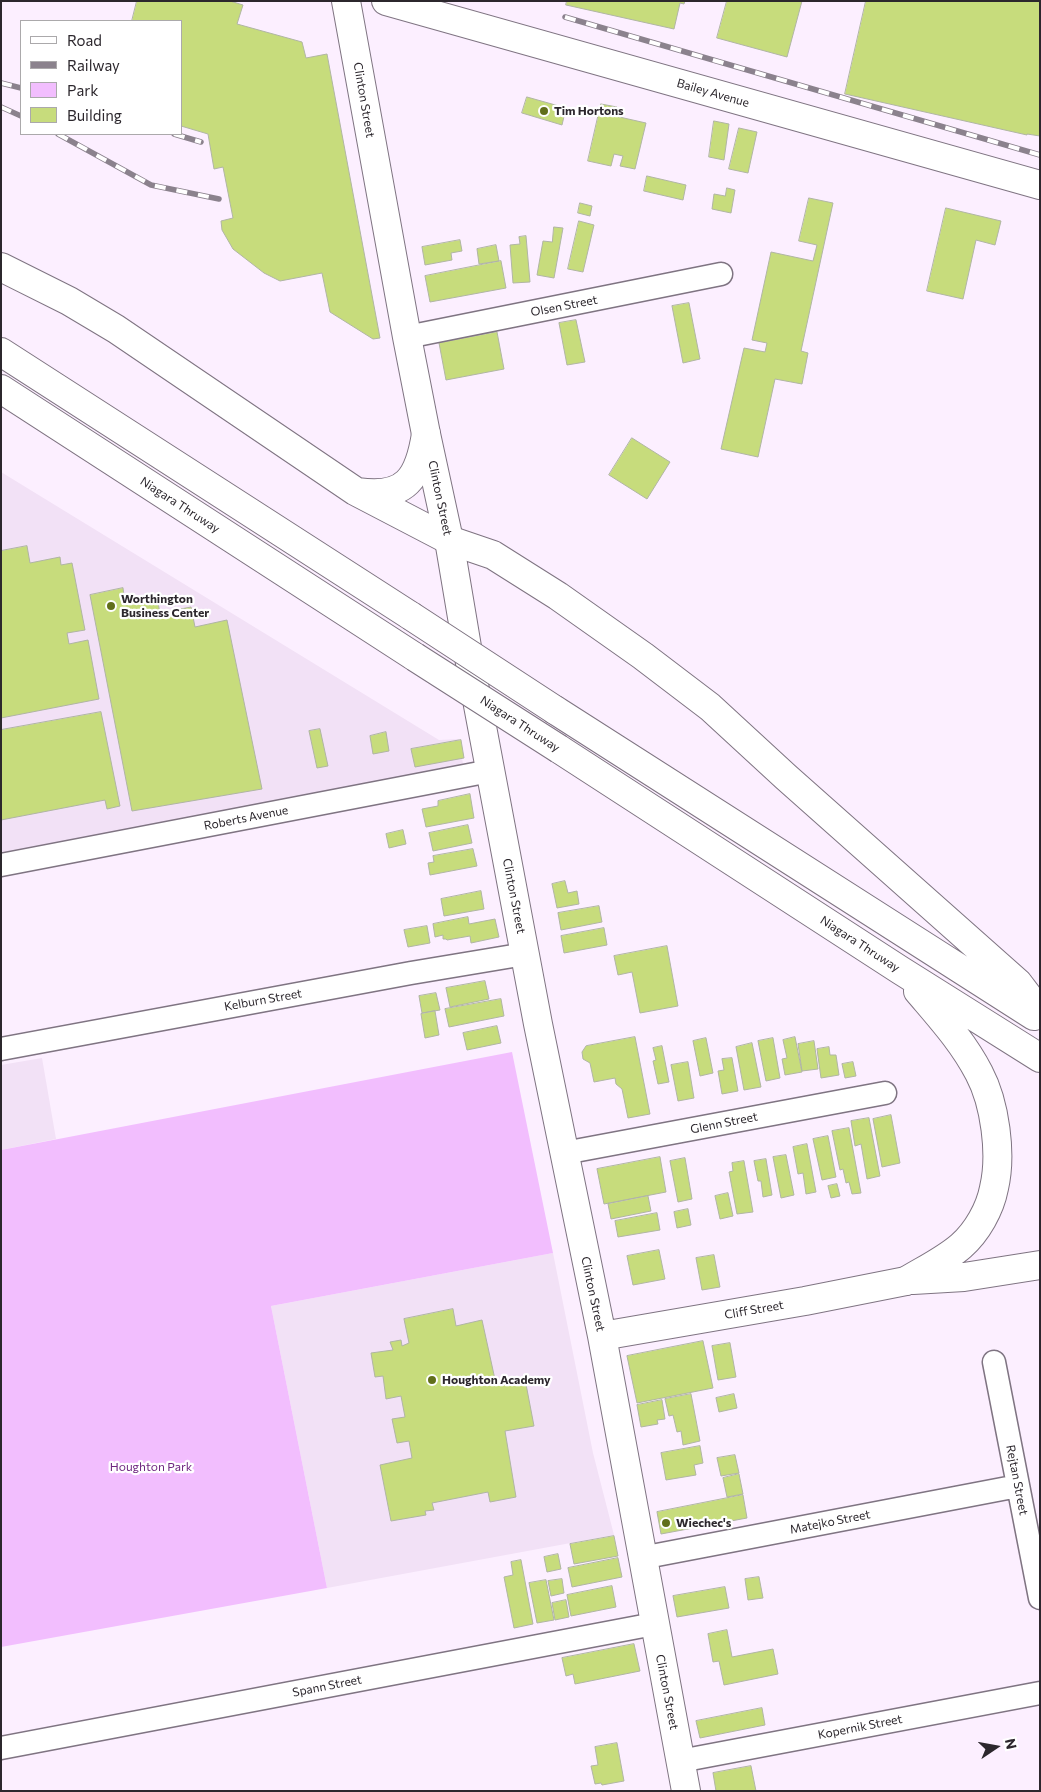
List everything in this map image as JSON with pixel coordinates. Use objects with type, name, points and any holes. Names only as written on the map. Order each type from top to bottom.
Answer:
[{"type":"main road","name":"Clinton Street","points":[[346,1],[426,434],[449,540],[525,954],[602,1336],[686,1791]]},
{"type":"main road","name":"Bailey Avenue","points":[[386,1],[1040,185]]},
{"type":"main road","points":[[1,267],[68,301],[116,329],[355,491],[449,540],[492,555],[558,596],[643,656],[710,707],[1018,983],[1040,1012]]},
{"type":"main road","points":[[1,352],[555,710],[1040,1020]]},
{"type":"main road","name":"Niagara Thruway","points":[[1,389],[900,970],[1040,1058]]},
{"type":"main road","points":[[355,491],[376,495],[396,490],[416,474],[426,434]]},
{"type":"main road","points":[[900,970],[968,1053],[980,1075],[989,1100],[996,1130],[997,1154],[994,1188],[983,1217],[973,1233],[961,1246],[906,1281]]},
{"type":"main road","name":"Cliff Street","points":[[602,1336],[906,1281],[964,1276],[1040,1265]]},
{"type":"street","name":"Olsen Street","points":[[408,337],[721,274]]},
{"type":"street","name":"Roberts Avenue","points":[[1,865],[490,770]]},
{"type":"street","name":"Kelburn Street","points":[[1,1049],[411,973],[525,954]]},
{"type":"street","name":"Glenn Street","points":[[564,1153],[884,1093]]},
{"type":"street","name":"Rejtan Street","points":[[994,1362],[1040,1598]]},
{"type":"street","name":"Matejko Street","points":[[642,1558],[1018,1486]]},
{"type":"street","name":"Spann Street","points":[[1,1748],[654,1624]]},
{"type":"street","name":"Kopernik Street","points":[[680,1761],[1040,1693]]},
{"type":"shaded area","name":"Worthington Business Center","points":[[1,472],[439,740],[459,739],[463,764],[1,854]]},
{"type":"shaded area","points":[[42,1058],[56,1139],[1,1150],[1,1065]]},
{"type":"shaded area","name":"Houghton Academy","points":[[553,1253],[593,1453],[614,1535],[327,1588],[271,1306]]},
{"type":"green space","name":"Houghton Park","points":[[512,1052],[553,1253],[271,1306],[327,1588],[1,1647],[1,1150]]},
{"type":"building","points":[[137,1],[230,1],[243,5],[237,24],[302,42],[306,58],[327,54],[380,338],[373,339],[330,312],[322,273],[280,281],[264,273],[233,249],[222,230],[221,221],[233,218],[223,167],[214,169],[208,134],[182,126],[182,20],[132,20]]},
{"type":"building","points":[[567,1],[685,1],[684,4],[680,3],[674,29],[566,5]]},
{"type":"building","points":[[727,1],[802,1],[787,57],[717,38]]},
{"type":"building","points":[[866,1],[1040,1],[1040,136],[1027,135],[845,94]]},
{"type":"building","name":"Tim Hortons","points":[[527,97],[566,108],[562,125],[522,113]]},
{"type":"building","points":[[601,104],[617,107],[615,116],[646,123],[635,169],[620,166],[623,156],[614,154],[611,166],[588,161]]},
{"type":"building","points":[[714,121],[729,124],[724,160],[709,157]]},
{"type":"building","points":[[739,128],[757,132],[748,173],[729,169]]},
{"type":"building","points":[[647,176],[686,185],[683,200],[644,191]]},
{"type":"building","points":[[727,188],[735,190],[731,213],[712,209],[714,194],[725,196]]},
{"type":"building","points":[[809,198],[833,203],[801,351],[808,353],[802,384],[775,379],[758,457],[721,449],[744,348],[765,352],[767,343],[752,340],[771,252],[813,261],[817,245],[799,241]]},
{"type":"building","points":[[580,203],[592,206],[590,216],[578,213]]},
{"type":"building","points":[[946,208],[1001,221],[995,245],[976,240],[963,299],[927,291]]},
{"type":"building","points":[[579,221],[594,225],[583,272],[568,269]]},
{"type":"building","points":[[554,227],[563,228],[554,278],[537,275],[543,241],[552,242]]},
{"type":"building","points":[[526,236],[530,282],[513,283],[510,245],[520,244],[519,237]]},
{"type":"building","points":[[460,240],[462,251],[451,253],[452,260],[425,265],[422,247]]},
{"type":"building","points":[[496,245],[499,261],[479,264],[477,249]]},
{"type":"building","points":[[501,261],[506,288],[430,302],[425,276]]},
{"type":"building","points":[[689,303],[700,359],[683,363],[672,306]]},
{"type":"building","points":[[576,320],[585,362],[567,365],[559,323]]},
{"type":"building","points":[[497,332],[504,369],[446,380],[439,343]]},
{"type":"building","points":[[632,438],[670,462],[647,499],[609,475]]},
{"type":"building","points":[[27,546],[30,563],[60,557],[61,565],[72,563],[85,630],[67,633],[69,644],[88,640],[99,699],[1,718],[1,551]]},
{"type":"building","points":[[123,588],[125,605],[157,598],[160,613],[191,607],[195,627],[227,620],[262,789],[132,811],[90,595]]},
{"type":"building","points":[[101,712],[120,806],[107,809],[105,800],[1,820],[1,730]]},
{"type":"building","points":[[320,729],[328,766],[317,768],[309,731]]},
{"type":"building","points":[[386,732],[389,751],[373,754],[370,736]]},
{"type":"building","points":[[461,740],[464,758],[415,767],[411,749]]},
{"type":"building","points":[[470,794],[474,818],[426,827],[422,809],[438,806],[438,801]]},
{"type":"building","points":[[468,825],[472,843],[433,851],[429,833]]},
{"type":"building","points":[[403,830],[406,844],[389,848],[386,834]]},
{"type":"building","points":[[473,849],[477,866],[430,875],[428,863],[434,862],[433,856]]},
{"type":"building","points":[[565,881],[568,893],[577,891],[579,904],[557,908],[552,884]]},
{"type":"building","points":[[481,891],[484,909],[444,916],[441,899]]},
{"type":"building","points":[[599,906],[602,922],[561,930],[558,913]]},
{"type":"building","points":[[468,917],[469,924],[495,919],[499,937],[471,943],[470,936],[447,940],[443,939],[443,935],[435,937],[433,924]]},
{"type":"building","points":[[427,926],[430,943],[408,947],[404,930]]},
{"type":"building","points":[[604,928],[607,945],[564,953],[561,936]]},
{"type":"building","points":[[667,946],[678,1006],[640,1013],[632,972],[618,975],[614,956]]},
{"type":"building","points":[[485,981],[489,999],[450,1007],[446,988]]},
{"type":"building","points":[[436,993],[440,1010],[422,1013],[419,996]]},
{"type":"building","points":[[501,999],[504,1016],[449,1027],[445,1009]]},
{"type":"building","points":[[435,1011],[439,1035],[425,1038],[421,1014]]},
{"type":"building","points":[[497,1026],[501,1043],[467,1050],[463,1033]]},
{"type":"building","points":[[635,1037],[650,1114],[628,1118],[622,1089],[616,1084],[615,1078],[594,1082],[590,1063],[583,1059],[582,1052],[586,1046]]},
{"type":"building","points":[[795,1037],[802,1072],[785,1075],[782,1059],[787,1058],[783,1040]]},
{"type":"building","points":[[706,1038],[713,1073],[700,1076],[693,1041]]},
{"type":"building","points":[[773,1038],[780,1078],[766,1081],[758,1041]]},
{"type":"building","points":[[814,1041],[818,1069],[802,1071],[798,1044]]},
{"type":"building","points":[[752,1043],[761,1087],[744,1090],[736,1047]]},
{"type":"building","points":[[662,1046],[669,1082],[658,1084],[653,1061],[656,1060],[653,1048]]},
{"type":"building","points":[[829,1047],[830,1055],[836,1055],[839,1075],[821,1078],[817,1049]]},
{"type":"building","points":[[732,1058],[738,1091],[722,1094],[718,1071],[724,1070],[722,1059]]},
{"type":"building","points":[[688,1062],[694,1098],[678,1101],[671,1065]]},
{"type":"building","points":[[853,1062],[856,1076],[845,1078],[842,1064]]},
{"type":"building","points":[[891,1115],[900,1163],[882,1167],[873,1119]]},
{"type":"building","points":[[869,1118],[880,1176],[867,1179],[861,1144],[855,1146],[851,1121]]},
{"type":"building","points":[[849,1128],[861,1193],[852,1194],[849,1182],[846,1183],[843,1169],[840,1170],[832,1131]]},
{"type":"building","points":[[828,1136],[836,1177],[822,1180],[813,1139]]},
{"type":"building","points":[[807,1144],[816,1192],[806,1194],[803,1173],[798,1174],[793,1147]]},
{"type":"building","points":[[786,1155],[794,1195],[781,1198],[773,1157]]},
{"type":"building","points":[[660,1157],[666,1192],[604,1204],[597,1169]]},
{"type":"building","points":[[685,1158],[692,1199],[678,1202],[670,1161]]},
{"type":"building","points":[[766,1159],[772,1195],[763,1197],[761,1181],[758,1181],[754,1161]]},
{"type":"building","points":[[744,1161],[753,1212],[737,1214],[729,1172],[733,1171],[732,1163]]},
{"type":"building","points":[[837,1184],[840,1196],[831,1198],[828,1186]]},
{"type":"building","points":[[728,1193],[733,1216],[720,1219],[715,1196]]},
{"type":"building","points":[[648,1196],[651,1211],[611,1219],[608,1204]]},
{"type":"building","points":[[688,1209],[691,1225],[677,1228],[674,1212]]},
{"type":"building","points":[[657,1213],[660,1230],[618,1237],[615,1221]]},
{"type":"building","points":[[659,1250],[665,1279],[633,1285],[627,1256]]},
{"type":"building","points":[[714,1255],[720,1287],[702,1290],[696,1258]]},
{"type":"building","points":[[453,1309],[456,1326],[482,1320],[496,1384],[525,1379],[534,1426],[505,1431],[516,1497],[490,1502],[488,1492],[432,1503],[434,1510],[425,1511],[426,1515],[391,1521],[380,1465],[412,1458],[409,1441],[397,1443],[392,1419],[405,1417],[401,1396],[386,1399],[383,1376],[375,1377],[371,1353],[393,1350],[390,1342],[401,1340],[402,1346],[409,1343],[404,1319]]},
{"type":"building","points":[[703,1341],[713,1388],[637,1403],[627,1356]]},
{"type":"building","points":[[730,1343],[736,1377],[718,1380],[712,1346]]},
{"type":"building","points":[[691,1394],[700,1441],[683,1445],[681,1431],[677,1432],[673,1415],[669,1416],[665,1399]]},
{"type":"building","points":[[734,1394],[737,1408],[719,1412],[716,1398]]},
{"type":"building","points":[[662,1400],[665,1419],[657,1420],[658,1424],[641,1427],[637,1405]]},
{"type":"building","points":[[700,1446],[703,1463],[694,1465],[696,1475],[666,1480],[661,1453]]},
{"type":"building","points":[[735,1455],[739,1473],[721,1476],[717,1458]]},
{"type":"building","points":[[739,1474],[743,1494],[727,1497],[723,1478]]},
{"type":"building","points":[[743,1495],[747,1518],[661,1534],[657,1512]]},
{"type":"building","points":[[614,1536],[618,1556],[574,1564],[570,1544]]},
{"type":"building","points":[[558,1554],[561,1569],[547,1572],[544,1557]]},
{"type":"building","points":[[618,1558],[622,1577],[572,1587],[568,1568]]},
{"type":"building","points":[[521,1560],[533,1624],[514,1628],[504,1577],[513,1575],[511,1562]]},
{"type":"building","points":[[759,1577],[763,1598],[748,1600],[745,1579]]},
{"type":"building","points":[[562,1579],[564,1593],[551,1596],[548,1581]]},
{"type":"building","points":[[546,1580],[554,1620],[537,1623],[529,1583]]},
{"type":"building","points":[[612,1586],[616,1607],[571,1616],[567,1595]]},
{"type":"building","points":[[725,1587],[729,1608],[677,1617],[673,1596]]},
{"type":"building","points":[[566,1600],[569,1617],[555,1620],[552,1603]]},
{"type":"building","points":[[727,1630],[732,1657],[773,1649],[778,1674],[724,1685],[719,1661],[713,1662],[708,1634]]},
{"type":"building","points":[[634,1644],[640,1671],[575,1684],[573,1674],[566,1676],[562,1658]]},
{"type":"building","points":[[762,1708],[765,1725],[700,1738],[696,1721]]},
{"type":"building","points":[[617,1743],[624,1781],[602,1785],[601,1783],[595,1784],[591,1766],[598,1765],[595,1747]]},
{"type":"building","points":[[751,1766],[756,1791],[716,1791],[713,1773]]},
{"type":"railway","points":[[565,17],[1040,155]]},
{"type":"railway","points":[[1,83],[20,88]]},
{"type":"railway","points":[[1,107],[20,116]]},
{"type":"railway","points":[[60,135],[151,185],[219,199]]},
{"type":"railway","points":[[177,135],[201,142]]},
{"type":"place","name":"Tim Hortons","points":[[544,111]]},
{"type":"place","name":"Worthington Business Center","points":[[111,606]]},
{"type":"place","name":"Houghton Academy","points":[[432,1380]]},
{"type":"place","name":"Wiechec's","points":[[666,1523]]}]
